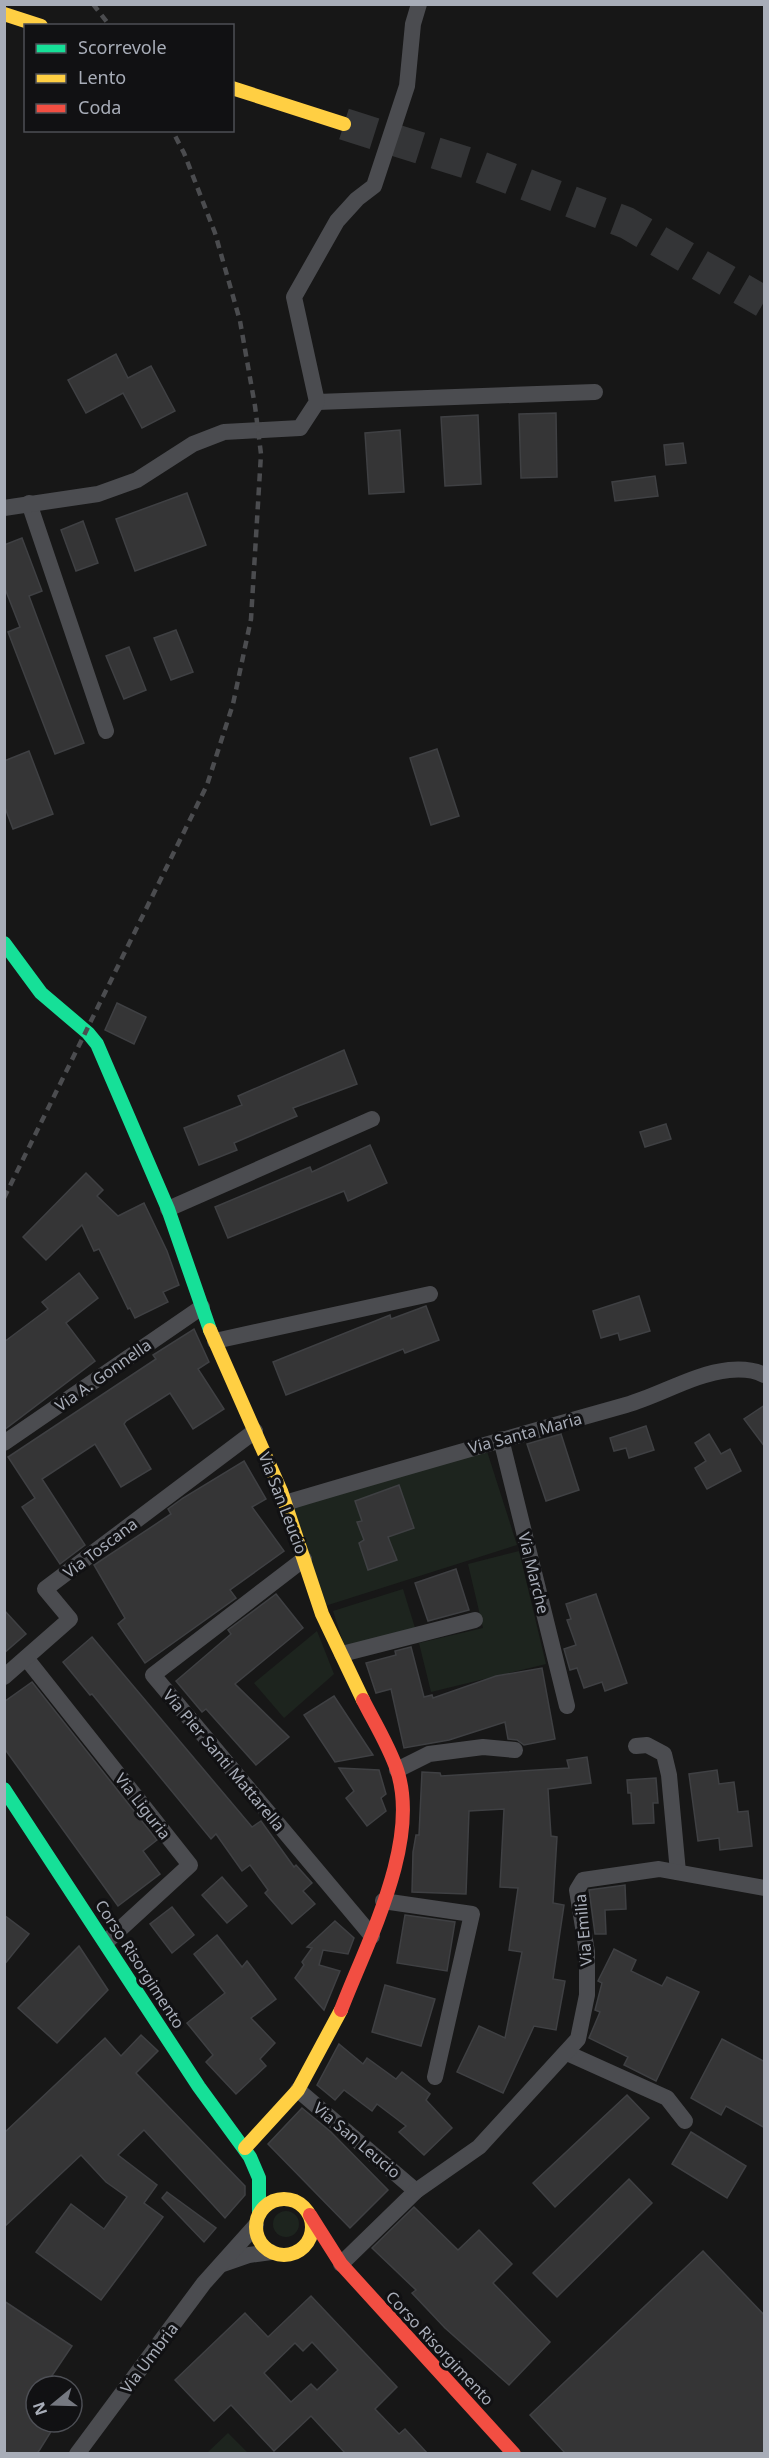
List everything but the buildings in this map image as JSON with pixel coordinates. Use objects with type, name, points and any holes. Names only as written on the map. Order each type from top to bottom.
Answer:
[{"type":"main road","points":[[4,14],[35,24]]},
{"type":"main road","points":[[234,89],[344,124]]},
{"type":"main road","name":"Via San Leucio","points":[[4,943],[21,969],[54,1007],[88,1030],[97,1044],[168,1209],[215,1341],[285,1503],[322,1614],[397,1770],[403,1805],[402,1840],[372,1936],[340,2014],[298,2090],[247,2152]]},
{"type":"main road","name":"Corso Risorgimento","points":[[4,1789],[199,2087],[247,2152],[290,2199]]},
{"type":"main road","name":"Corso Risorgimento","points":[[247,2152],[259,2178],[257,2219]]},
{"type":"main road","points":[[293,2254],[301,2249],[311,2234],[310,2215],[305,2208],[290,2199],[272,2201],[257,2219],[259,2241],[271,2252],[282,2255],[316,2256],[341,2264]]},
{"type":"main road","name":"Corso Risorgimento","points":[[310,2215],[341,2264],[514,2454]]},
{"type":"street","points":[[4,508],[29,503],[60,502],[98,494],[138,480],[193,444],[224,432],[300,428],[317,402],[294,297],[337,221],[357,199],[374,186],[406,86],[413,24],[419,4]]},
{"type":"street","points":[[317,402],[596,392]]},
{"type":"street","points":[[29,503],[106,731]]},
{"type":"street","points":[[168,1209],[372,1119]]},
{"type":"street","points":[[215,1341],[430,1294]]},
{"type":"street","name":"Via A. Gonnella","points":[[4,1443],[202,1306]]},
{"type":"street","name":"Via Santa Maria","points":[[285,1503],[501,1439],[632,1404],[692,1380],[729,1370],[757,1371],[765,1375]]},
{"type":"street","name":"Via Toscana","points":[[4,1677],[70,1619],[45,1589],[255,1431]]},
{"type":"street","name":"Via Marche","points":[[501,1439],[567,1706]]},
{"type":"street","name":"Via Pier Santi Mattarella","points":[[304,1559],[153,1675],[372,1936]]},
{"type":"street","points":[[342,1654],[475,1620]]},
{"type":"street","name":"Via Liguria","points":[[26,1658],[190,1866],[106,1942]]},
{"type":"street","points":[[636,1746],[647,1745],[664,1754],[669,1775],[678,1872]]},
{"type":"street","points":[[397,1770],[429,1754],[483,1747],[515,1750]]},
{"type":"street","name":"Via Emilia","points":[[341,2264],[416,2191],[479,2147],[578,2039],[587,1995],[587,1952],[577,1890],[583,1880],[659,1869],[765,1888]]},
{"type":"street","points":[[383,1900],[472,1914],[435,2077]]},
{"type":"street","points":[[567,2053],[667,2098],[685,2121]]},
{"type":"street","name":"Via San Leucio","points":[[298,2090],[416,2191]]},
{"type":"street","name":"Via Umbria","points":[[77,2454],[204,2283],[257,2219]]},
{"type":"street","name":"Via Umbria","points":[[222,2264],[249,2255],[271,2252]]},
{"type":"shaded area","points":[[485,1445],[517,1545],[325,1606],[293,1506]]},
{"type":"shaded area","points":[[519,1551],[546,1664],[431,1692],[419,1643],[483,1628],[468,1564]]},
{"type":"shaded area","points":[[403,1589],[416,1631],[345,1648],[333,1611]]},
{"type":"shaded area","points":[[317,1631],[334,1674],[284,1718],[254,1683]]},
{"type":"shaded area","points":[[286,2211],[295,2215],[299,2224],[295,2233],[286,2237],[277,2233],[273,2224],[277,2215]]},
{"type":"shaded area","points":[[228,2433],[248,2453],[207,2453]]},
{"type":"tunnel","points":[[344,124],[480,167],[627,223],[764,302]]},
{"type":"railway","points":[[93,4],[108,24]]},
{"type":"railway","points":[[4,1198],[207,785],[233,704],[251,619],[261,454],[255,406],[240,321],[215,233],[184,153],[173,132]]},
{"type":"traffic: fast","points":[[4,943],[41,993],[88,1033],[97,1044],[168,1209],[210,1330]]},
{"type":"traffic: fast","points":[[4,1789],[199,2087],[250,2157],[259,2178],[259,2214]]},
{"type":"traffic: slow","points":[[4,14],[35,24]]},
{"type":"traffic: slow","points":[[234,89],[344,124]]},
{"type":"traffic: slow","points":[[210,1330],[281,1491],[322,1614],[363,1700]]},
{"type":"traffic: slow","points":[[245,2148],[298,2090],[341,2010]]},
{"type":"traffic: slow","points":[[278,2199],[290,2199],[300,2203],[308,2211],[312,2227],[308,2243],[300,2251],[290,2255],[278,2255],[268,2251],[260,2243],[256,2233],[256,2221],[260,2211],[268,2203],[278,2199]]},
{"type":"traffic: jam","points":[[341,2010],[388,1892],[397,1860],[402,1828],[403,1798],[397,1770],[386,1743],[363,1700]]},
{"type":"traffic: jam","points":[[310,2215],[341,2264],[514,2454]]}]
